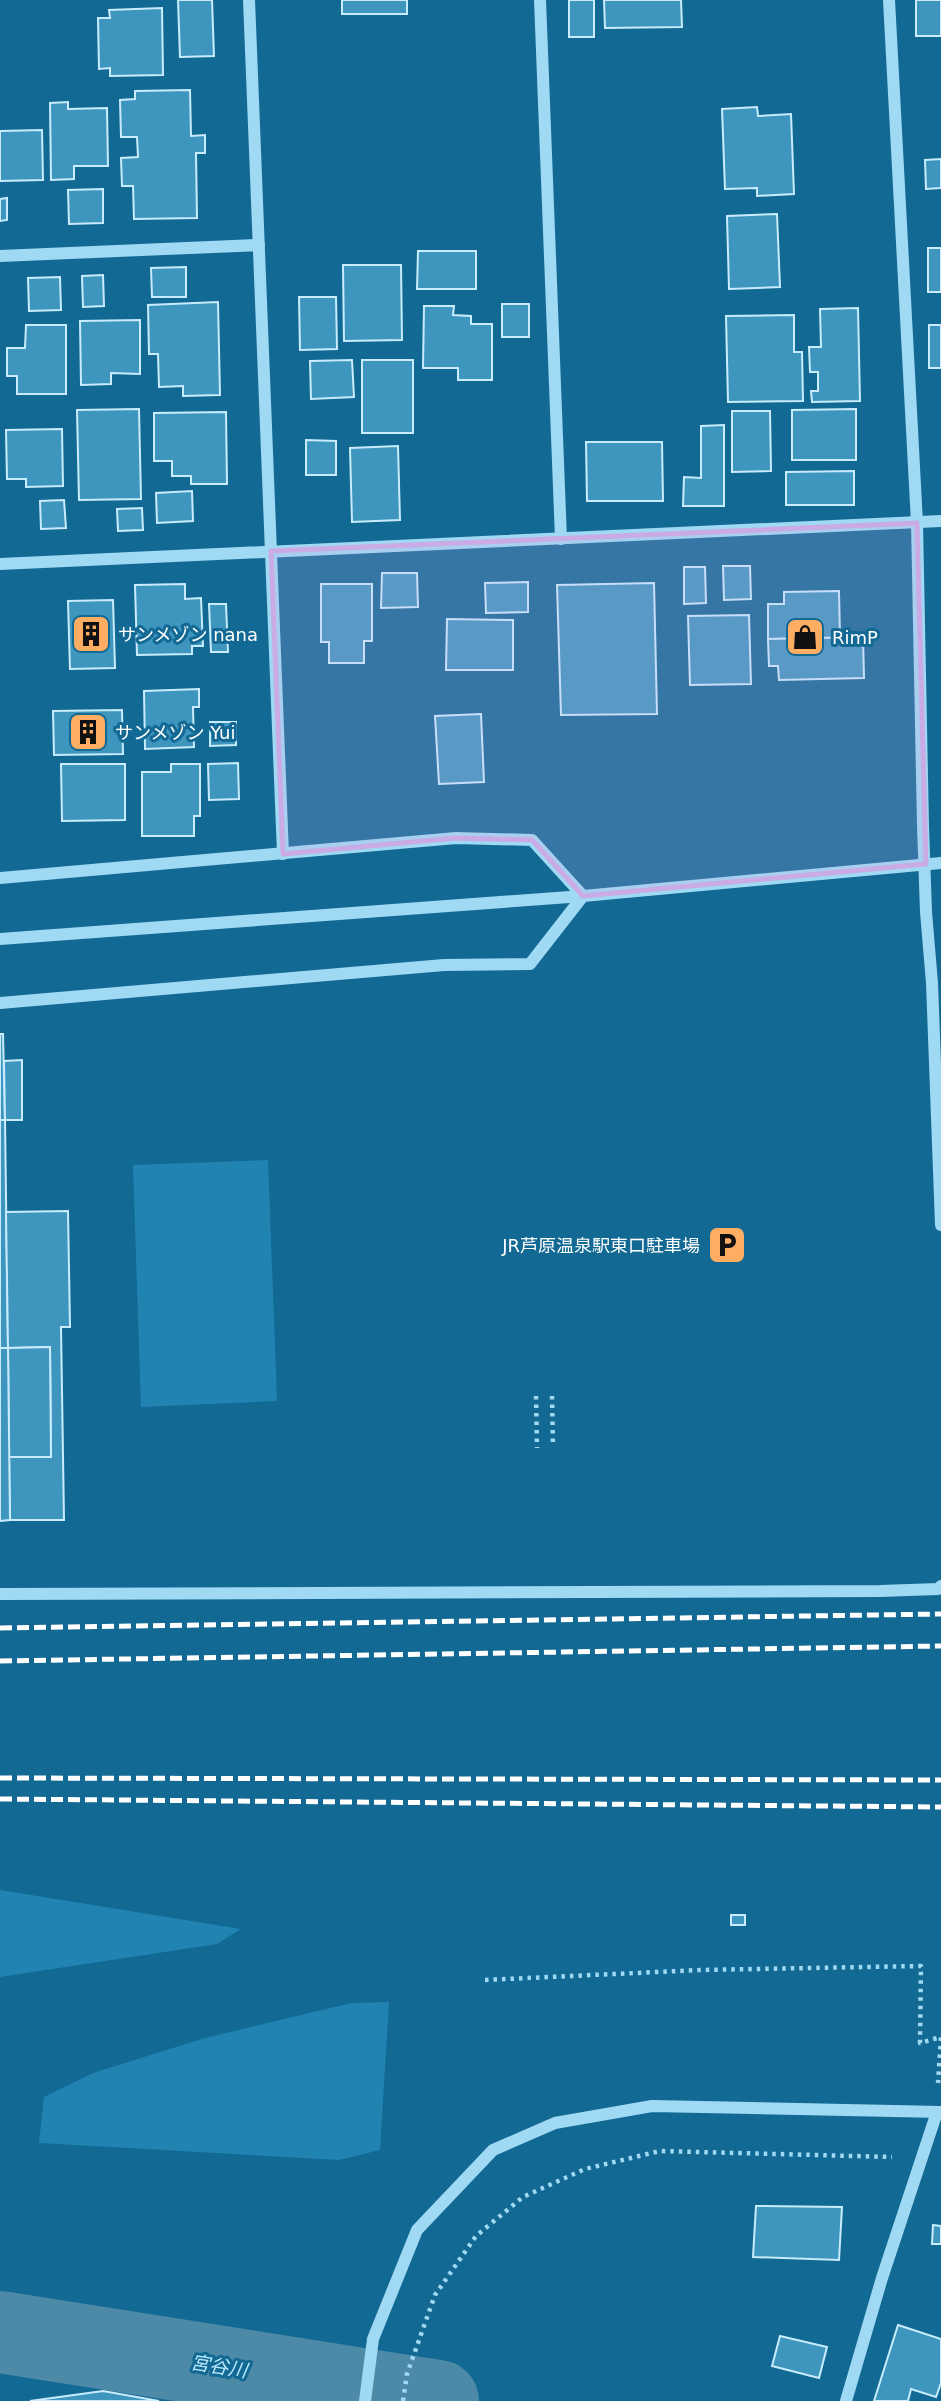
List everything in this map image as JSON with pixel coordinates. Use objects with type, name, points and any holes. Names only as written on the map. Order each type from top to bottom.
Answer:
[{"type":"street","points":[[249,0],[283,854]]},
{"type":"street","points":[[540,0],[561,539]]},
{"type":"street","points":[[889,0],[917,523],[923,826],[941,1225]]},
{"type":"street","points":[[0,256],[260,245]]},
{"type":"street","points":[[0,564],[941,521]]},
{"type":"street","points":[[0,878],[456,838],[532,840],[583,896]]},
{"type":"street","points":[[0,939],[583,896],[941,863]]},
{"type":"street","points":[[0,1003],[444,965],[530,964],[583,896]]},
{"type":"street","points":[[0,1594],[880,1591],[938,1589],[941,1586]]},
{"type":"street","points":[[365,2401],[373,2339],[416,2230],[493,2150],[555,2123],[652,2106],[939,2112],[882,2278],[846,2401]]},
{"type":"path","points":[[536,1396],[537,1448]]},
{"type":"path","points":[[552,1396],[552,1447]]},
{"type":"path","points":[[485,1980],[700,1970],[921,1966],[920,2043],[941,2037],[939,2112]]},
{"type":"path","points":[[403,2401],[407,2374],[435,2295],[476,2236],[523,2197],[585,2169],[660,2151],[896,2157]]},
{"type":"highlighted area","points":[[917,523],[926,864],[583,896],[532,840],[456,838],[283,854],[271,551]]},
{"type":"shaded area","points":[[268,1160],[277,1401],[141,1407],[133,1165]]},
{"type":"shaded area","points":[[0,1890],[241,1929],[217,1944],[0,1977]]},
{"type":"shaded area","points":[[389,2002],[380,2150],[339,2160],[39,2143],[44,2097],[93,2073],[205,2038],[351,2003]]},
{"type":"building","points":[[178,0],[212,0],[214,56],[180,57]]},
{"type":"building","points":[[342,0],[407,0],[407,14],[342,14]]},
{"type":"building","points":[[569,0],[594,0],[594,37],[569,37]]},
{"type":"building","points":[[604,0],[681,0],[682,27],[605,28]]},
{"type":"building","points":[[916,0],[941,0],[941,36],[916,36]]},
{"type":"building","points":[[162,8],[163,75],[110,76],[110,68],[99,69],[98,18],[110,18],[109,10]]},
{"type":"building","points":[[190,90],[191,136],[205,135],[205,153],[196,153],[197,218],[134,219],[133,186],[122,186],[121,158],[138,157],[137,137],[121,137],[120,100],[135,99],[135,91]]},
{"type":"building","points":[[68,102],[68,109],[107,108],[108,166],[74,166],[74,179],[51,180],[50,103]]},
{"type":"building","points":[[757,107],[758,116],[791,114],[794,194],[757,196],[757,188],[725,189],[722,109]]},
{"type":"building","points":[[42,130],[43,180],[0,181],[0,131]]},
{"type":"building","points":[[941,159],[941,188],[926,189],[925,160]]},
{"type":"building","points":[[103,189],[103,223],[69,224],[68,190]]},
{"type":"building","points":[[7,198],[7,220],[0,221],[0,199]]},
{"type":"building","points":[[777,214],[780,287],[729,289],[727,216]]},
{"type":"building","points":[[928,248],[941,248],[941,292],[928,292]]},
{"type":"building","points":[[418,251],[476,251],[476,289],[417,289]]},
{"type":"building","points":[[343,265],[401,265],[402,340],[344,341]]},
{"type":"building","points":[[186,267],[186,297],[152,297],[151,268]]},
{"type":"building","points":[[103,275],[104,306],[83,307],[82,276]]},
{"type":"building","points":[[60,277],[61,310],[29,311],[28,278]]},
{"type":"building","points":[[299,297],[336,297],[337,349],[300,350]]},
{"type":"building","points":[[218,302],[220,395],[183,396],[183,386],[159,387],[158,354],[149,354],[148,305]]},
{"type":"building","points":[[502,304],[529,304],[529,337],[502,337]]},
{"type":"building","points":[[424,306],[454,306],[453,315],[471,316],[471,324],[492,324],[492,380],[458,380],[458,368],[423,368]]},
{"type":"building","points":[[858,308],[860,401],[812,402],[811,391],[818,391],[818,372],[810,372],[809,347],[821,347],[820,309]]},
{"type":"building","points":[[794,315],[794,352],[802,352],[803,401],[728,402],[726,316]]},
{"type":"building","points":[[140,320],[140,374],[111,373],[111,384],[81,385],[80,321]]},
{"type":"building","points":[[26,325],[66,325],[66,394],[17,394],[17,376],[7,376],[7,348],[25,348]]},
{"type":"building","points":[[929,325],[941,325],[941,368],[929,368]]},
{"type":"building","points":[[352,360],[354,397],[311,399],[310,361]]},
{"type":"building","points":[[362,360],[413,360],[413,433],[362,433]]},
{"type":"building","points":[[139,409],[141,499],[79,500],[77,410]]},
{"type":"building","points":[[856,409],[856,460],[792,460],[792,410]]},
{"type":"building","points":[[732,411],[770,411],[771,471],[732,472]]},
{"type":"building","points":[[226,412],[227,484],[191,484],[191,476],[172,476],[172,461],[154,461],[154,413]]},
{"type":"building","points":[[724,425],[724,506],[683,506],[684,477],[701,478],[701,426]]},
{"type":"building","points":[[62,429],[63,486],[26,487],[26,479],[7,479],[6,430]]},
{"type":"building","points":[[306,440],[336,441],[336,475],[306,475]]},
{"type":"building","points":[[586,442],[662,442],[663,501],[587,501]]},
{"type":"building","points":[[398,446],[400,520],[352,522],[350,448]]},
{"type":"building","points":[[854,471],[854,505],[786,505],[786,472]]},
{"type":"building","points":[[192,491],[193,521],[157,523],[156,493]]},
{"type":"building","points":[[64,500],[66,528],[41,529],[40,501]]},
{"type":"building","points":[[142,508],[143,530],[118,531],[117,509]]},
{"type":"building","points":[[723,566],[750,566],[751,599],[724,600]]},
{"type":"building","points":[[684,567],[705,567],[706,603],[684,604]]},
{"type":"building","points":[[382,573],[417,573],[418,607],[381,608]]},
{"type":"building","points":[[528,582],[528,612],[486,613],[485,583]]},
{"type":"building","points":[[654,583],[657,714],[561,715],[557,585]]},
{"type":"building","points":[[185,584],[185,599],[201,598],[203,646],[192,646],[192,654],[137,655],[135,585]]},
{"type":"building","points":[[321,584],[372,584],[372,641],[364,641],[364,663],[329,663],[329,642],[321,642]]},
{"type":"building","points":[[839,591],[840,638],[768,639],[768,604],[784,604],[784,592]]},
{"type":"building","name":"サンメゾン nana","points":[[113,600],[115,668],[70,669],[68,601]]},
{"type":"building","points":[[209,604],[226,604],[228,652],[211,652]]},
{"type":"building","points":[[749,615],[751,684],[690,685],[688,616]]},
{"type":"building","points":[[447,619],[513,620],[513,670],[446,670]]},
{"type":"building","points":[[863,637],[864,678],[779,680],[778,666],[769,666],[768,639]]},
{"type":"building","points":[[199,689],[199,707],[193,707],[194,747],[145,749],[144,691]]},
{"type":"building","name":"サンメゾン Yui","points":[[122,710],[123,754],[54,755],[53,711]]},
{"type":"building","points":[[481,714],[484,782],[439,784],[435,716]]},
{"type":"building","points":[[210,722],[236,722],[236,745],[210,746]]},
{"type":"building","points":[[238,763],[239,799],[209,800],[208,764]]},
{"type":"building","points":[[61,764],[125,764],[125,820],[62,821]]},
{"type":"building","points":[[171,764],[200,764],[200,816],[194,816],[194,836],[142,836],[142,772],[171,772]]},
{"type":"building","points":[[0,1034],[3,1034],[5,1120],[0,1120]]},
{"type":"building","points":[[22,1060],[22,1120],[5,1120],[4,1061]]},
{"type":"building","points":[[0,1120],[5,1120],[8,1348],[0,1348]]},
{"type":"building","points":[[68,1211],[70,1327],[61,1327],[64,1520],[10,1520],[9,1457],[51,1457],[50,1347],[8,1348],[6,1212]]},
{"type":"building","points":[[50,1347],[51,1457],[9,1457],[8,1348]]},
{"type":"building","points":[[0,1348],[8,1348],[10,1520],[0,1521]]},
{"type":"building","points":[[731,1915],[745,1915],[745,1925],[731,1925]]},
{"type":"building","points":[[756,2206],[842,2207],[839,2260],[753,2257]]},
{"type":"building","points":[[933,2225],[941,2226],[941,2244],[932,2244]]},
{"type":"building","points":[[898,2325],[941,2339],[941,2383],[936,2397],[911,2389],[908,2401],[874,2401]]},
{"type":"building","points":[[780,2336],[827,2347],[819,2378],[772,2366]]},
{"type":"building","points":[[103,2391],[159,2401],[30,2401]]},
{"type":"waterway","name":"宮谷川","points":[[0,2332],[438,2401]]},
{"type":"railway","points":[[0,1628],[941,1614]]},
{"type":"railway","points":[[0,1661],[941,1646]]},
{"type":"railway","points":[[0,1778],[941,1780]]},
{"type":"railway","points":[[0,1799],[941,1807]]},
{"type":"place","name":"サンメゾン nana","points":[[91,634]]},
{"type":"place","name":"RimP","points":[[805,637]]},
{"type":"place","name":"サンメゾン Yui","points":[[88,732]]},
{"type":"place","name":"JR芦原温泉駅東口駐車場","points":[[727,1245]]}]
